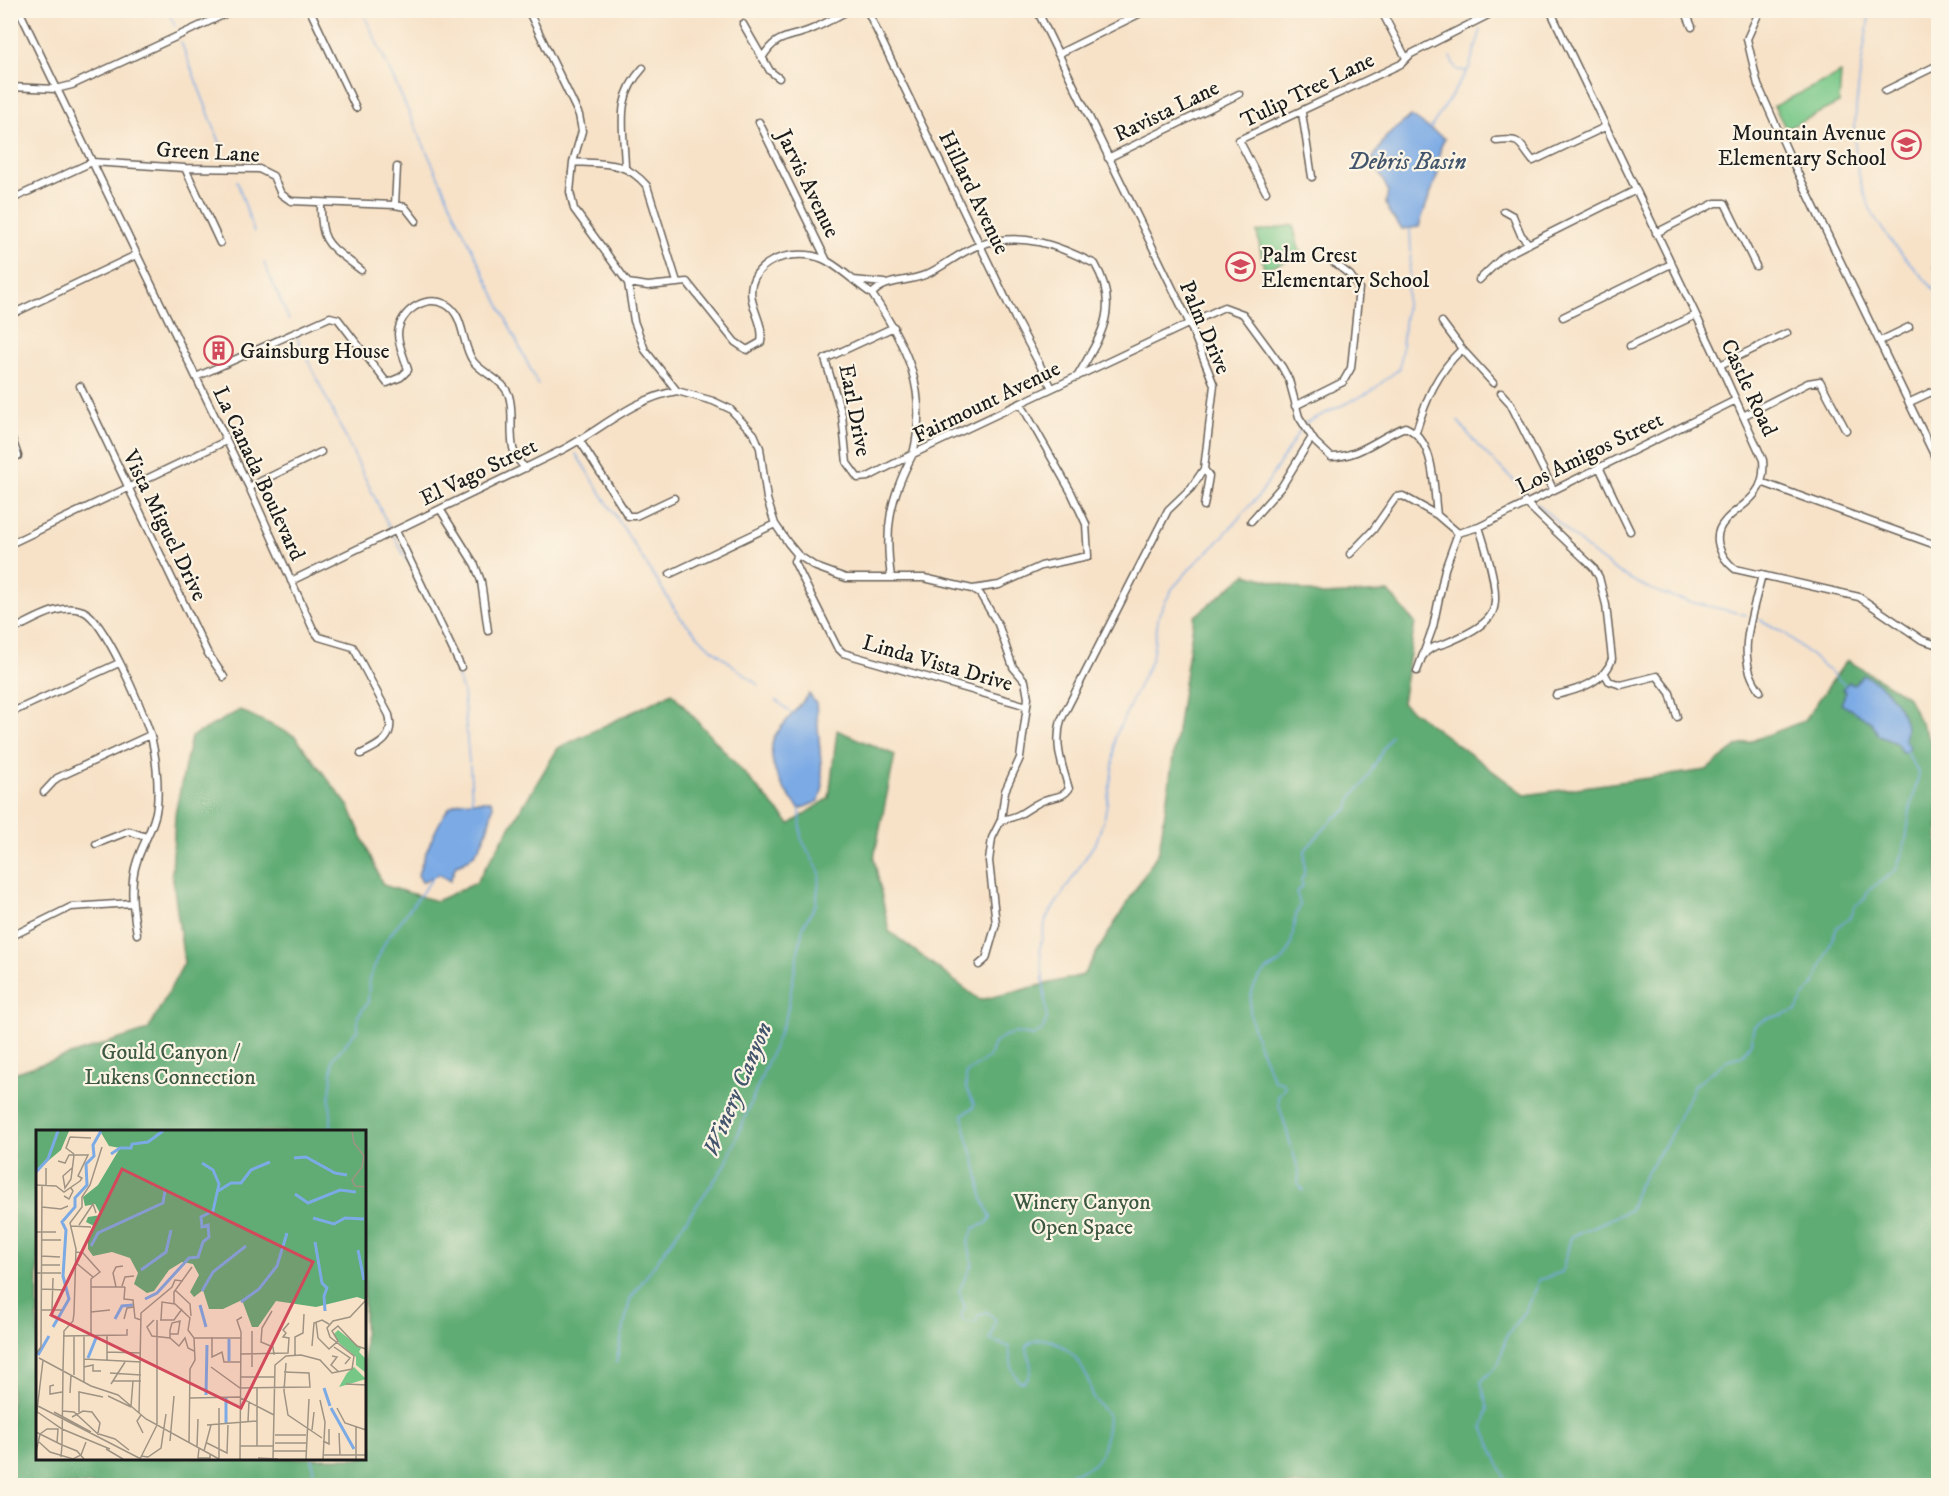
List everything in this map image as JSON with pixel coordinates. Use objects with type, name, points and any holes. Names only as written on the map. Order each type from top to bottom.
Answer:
[{"type":"street","name":"La Canada Boulevard","points":[[19,10],[249,487],[316,634],[349,645],[361,659],[389,715],[390,733],[379,746],[361,754]]},
{"type":"street","points":[[10,87],[56,89],[72,85],[234,10]]},
{"type":"street","points":[[310,10],[356,108]]},
{"type":"street","points":[[528,10],[579,115],[582,131],[573,162],[570,192],[574,209],[628,284],[634,321],[645,350],[676,391],[713,401],[730,410],[754,434],[760,448],[767,499],[775,524],[798,555],[816,567],[846,578],[867,580],[891,577],[924,578],[972,589],[980,594],[998,624],[1013,667],[1025,681],[1028,688],[1027,706],[1020,758],[1005,791],[1002,820],[992,838],[989,861],[996,924],[986,960],[979,965]]},
{"type":"street","points":[[762,58],[770,45],[782,37],[810,30],[849,10]]},
{"type":"street","name":"Hillard Avenue","points":[[867,10],[1052,388]]},
{"type":"street","name":"Palm Drive","points":[[1037,10],[1189,322],[1214,385],[1204,469],[1209,476],[1204,506]]},
{"type":"street","points":[[1058,54],[1147,10]]},
{"type":"street","points":[[1381,10],[1406,58]]},
{"type":"street","name":"Tulip Tree Lane","points":[[1266,192],[1239,140],[1302,113],[1401,64],[1406,58],[1498,10]]},
{"type":"street","name":"Castle Road","points":[[1550,10],[1763,460],[1761,482]]},
{"type":"street","points":[[1685,10],[1692,27]]},
{"type":"street","points":[[1760,10],[1747,39],[1758,85],[1790,157],[1938,464]]},
{"type":"street","points":[[743,24],[770,71],[779,78]]},
{"type":"street","points":[[1885,91],[1938,65]]},
{"type":"street","points":[[625,167],[622,101],[630,82],[643,68]]},
{"type":"street","name":"Ravista Lane","points":[[1108,158],[1239,94]]},
{"type":"street","points":[[1302,113],[1312,177]]},
{"type":"street","name":"Jarvis Avenue","points":[[759,122],[827,261]]},
{"type":"street","points":[[1496,141],[1513,139],[1521,143],[1533,162],[1605,127]]},
{"type":"street","name":"Green Lane","points":[[10,200],[92,162],[268,171],[273,176],[281,194],[287,199],[321,203],[395,205]]},
{"type":"street","points":[[573,162],[625,167],[647,186],[677,282]]},
{"type":"street","points":[[397,167],[395,205],[405,207],[416,221]]},
{"type":"street","points":[[185,168],[220,243]]},
{"type":"street","points":[[1479,280],[1504,256],[1636,190]]},
{"type":"street","points":[[321,203],[320,226],[324,239],[361,270]]},
{"type":"street","points":[[1656,233],[1714,203],[1725,203],[1756,266]]},
{"type":"street","points":[[1504,211],[1513,216],[1521,235],[1529,244]]},
{"type":"street","points":[[849,279],[885,283],[926,275],[980,244],[1031,238],[1051,244],[1095,264],[1107,291],[1104,329],[1077,377]]},
{"type":"street","points":[[10,315],[136,255]]},
{"type":"street","points":[[628,284],[687,282],[735,342],[747,350],[758,346],[762,339],[752,296],[752,283],[762,266],[792,255],[827,261],[872,294],[904,347],[915,381],[918,423],[913,454]]},
{"type":"street","points":[[1294,406],[1343,382],[1351,369],[1359,288],[1350,275],[1332,261]]},
{"type":"street","points":[[1563,317],[1671,264]]},
{"type":"street","points":[[872,294],[885,283]]},
{"type":"street","points":[[196,377],[330,317],[338,319],[387,383],[401,377],[408,370],[398,334],[402,320],[413,307],[427,302],[444,303],[456,312],[473,361],[495,377],[510,397],[513,453],[517,462],[526,468]]},
{"type":"street","name":"Fairmount Avenue","points":[[891,577],[888,518],[893,498],[913,454],[1189,322],[1224,308],[1243,314],[1285,370],[1299,417],[1310,434],[1331,457],[1346,457],[1405,427],[1416,432]]},
{"type":"street","points":[[1630,346],[1696,315]]},
{"type":"street","points":[[1442,322],[1462,349],[1493,383]]},
{"type":"street","name":"Earl Drive","points":[[894,327],[825,359],[842,415],[847,464],[851,471],[858,478],[868,477],[913,454]]},
{"type":"street","points":[[1880,341],[1909,327]]},
{"type":"street","points":[[1720,365],[1786,333]]},
{"type":"street","points":[[1437,515],[1426,443],[1416,432],[1427,396],[1445,366],[1462,349]]},
{"type":"street","points":[[1743,416],[1808,383],[1820,381],[1846,430]]},
{"type":"street","name":"Vista Miguel Drive","points":[[80,386],[207,652],[224,677]]},
{"type":"street","points":[[1910,402],[1938,389]]},
{"type":"street","name":"El Vago Street","points":[[291,581],[580,441],[627,408],[655,395],[676,391]]},
{"type":"street","points":[[1501,393],[1510,404],[1553,489]]},
{"type":"street","name":"Los Amigos Street","points":[[1458,532],[1479,527],[1525,502],[1736,400]]},
{"type":"street","points":[[972,589],[999,585],[1041,566],[1088,556],[1086,524],[1071,492],[1021,404]]},
{"type":"street","points":[[10,433],[18,456]]},
{"type":"street","points":[[1251,521],[1279,491],[1310,434]]},
{"type":"street","points":[[10,544],[226,441]]},
{"type":"street","points":[[580,441],[628,516],[636,516],[674,498]]},
{"type":"street","points":[[249,487],[321,452]]},
{"type":"street","points":[[1599,467],[1630,531]]},
{"type":"street","points":[[1002,820],[1017,817],[1042,800],[1058,797],[1069,789],[1058,752],[1057,734],[1061,720],[1168,510],[1191,488],[1204,469]]},
{"type":"street","points":[[1938,543],[1930,543],[1761,482],[1756,493],[1724,521],[1718,545],[1723,560],[1735,569],[1859,597],[1877,606],[1922,640],[1938,645]]},
{"type":"street","points":[[1350,554],[1373,530],[1396,497],[1403,496],[1437,515],[1458,532],[1445,569],[1433,627],[1417,671]]},
{"type":"street","points":[[1525,502],[1593,567],[1599,578],[1606,604],[1612,659],[1605,674],[1570,692],[1556,695]]},
{"type":"street","points":[[440,509],[475,565],[481,581],[488,631]]},
{"type":"street","points":[[670,574],[775,524]]},
{"type":"street","points":[[1423,656],[1431,647],[1450,642],[1488,620],[1494,611],[1489,556],[1479,527]]},
{"type":"street","points":[[396,531],[461,668]]},
{"type":"street","name":"Linda Vista Drive","points":[[798,555],[794,561],[801,578],[837,647],[843,653],[1027,706]]},
{"type":"street","points":[[1760,691],[1750,677],[1746,657],[1762,574]]},
{"type":"street","points":[[10,631],[61,609],[84,611],[103,629],[150,735],[157,805],[153,824],[136,863],[132,903],[137,934]]},
{"type":"street","points":[[10,713],[118,663]]},
{"type":"street","points":[[1605,674],[1609,681],[1621,685],[1657,676],[1670,693],[1677,717]]},
{"type":"street","points":[[44,792],[57,778],[150,735]]},
{"type":"street","points":[[96,844],[129,831],[146,837]]},
{"type":"street","points":[[10,937],[71,907],[132,903]]},
{"type":"green space","points":[[1841,73],[1839,103],[1786,129],[1774,106]]},
{"type":"green space","points":[[1293,225],[1301,256],[1264,269],[1257,232]]},
{"type":"green space","points":[[1246,574],[1322,595],[1389,592],[1415,623],[1402,703],[1525,795],[1706,770],[1738,746],[1804,721],[1847,660],[1907,696],[1938,756],[1938,1485],[11,1485],[10,1074],[148,1030],[184,963],[172,873],[175,814],[191,737],[240,710],[295,736],[349,807],[383,885],[436,901],[476,883],[558,748],[672,693],[790,824],[829,798],[837,730],[895,755],[874,858],[889,931],[980,1000],[1083,975],[1159,851],[1194,617]]},
{"type":"water","name":"Debris Basin","points":[[1411,116],[1445,139],[1441,148],[1437,176],[1419,227],[1402,229],[1390,214],[1386,203],[1388,190],[1372,160],[1386,137]]},
{"type":"water","points":[[1863,675],[1879,684],[1901,711],[1906,730],[1904,739],[1910,748],[1902,753],[1896,743],[1879,736],[1871,722],[1841,704],[1846,692],[1842,689],[1849,682],[1853,685]]},
{"type":"water","points":[[809,694],[816,703],[823,787],[819,801],[800,809],[777,776],[772,747],[776,734]]},
{"type":"water","points":[[491,801],[493,805],[489,823],[478,849],[465,862],[456,865],[450,881],[439,874],[422,882],[418,875],[420,868],[441,819],[450,807],[463,802]]},
{"type":"waterway","points":[[168,10],[175,26]]},
{"type":"waterway","points":[[362,10],[458,220],[538,385]]},
{"type":"waterway","points":[[1870,10],[1856,110],[1856,160],[1861,185],[1876,220],[1901,253],[1938,294]]},
{"type":"waterway","points":[[1430,129],[1469,68],[1481,30]]},
{"type":"waterway","points":[[181,42],[222,148]]},
{"type":"waterway","points":[[1450,57],[1457,70],[1467,71]]},
{"type":"waterway","points":[[237,181],[254,232]]},
{"type":"waterway","points":[[1305,423],[1370,392],[1400,368],[1411,252],[1410,229]]},
{"type":"waterway","points":[[264,263],[289,320]]},
{"type":"waterway","points":[[297,338],[389,527]]},
{"type":"waterway","points":[[1458,421],[1478,446],[1528,494]]},
{"type":"waterway","points":[[1051,1486],[1085,1469],[1097,1460],[1104,1446],[1108,1415],[1092,1397],[1090,1386],[1078,1362],[1059,1344],[1048,1340],[1037,1340],[1026,1346],[1031,1369],[1024,1382],[1018,1381],[1012,1369],[1009,1347],[990,1340],[996,1320],[987,1312],[979,1314],[975,1323],[964,1321],[961,1315],[965,1308],[959,1291],[972,1264],[968,1242],[974,1228],[987,1223],[991,1217],[983,1199],[964,1121],[963,1114],[973,1108],[974,1104],[966,1088],[966,1073],[989,1057],[993,1045],[1004,1036],[1015,1033],[1033,1036],[1043,1029],[1047,1018],[1040,948],[1046,919],[1097,840],[1105,815],[1115,737],[1152,658],[1159,614],[1172,589],[1261,493],[1302,427]]},
{"type":"waterway","points":[[576,454],[680,617],[706,644],[758,685]]},
{"type":"waterway","points":[[1537,503],[1608,565],[1640,584],[1679,599],[1746,615]]},
{"type":"waterway","points":[[394,536],[407,561]]},
{"type":"waterway","points":[[1759,619],[1786,634],[1845,685]]},
{"type":"waterway","points":[[449,649],[463,692],[469,763]]},
{"type":"waterway","points":[[776,700],[794,715]]},
{"type":"waterway","points":[[1303,1191],[1298,1183],[1299,1172],[1279,1105],[1278,1096],[1285,1087],[1283,1082],[1274,1080],[1262,1054],[1252,1025],[1251,996],[1256,983],[1267,970],[1284,959],[1291,945],[1295,918],[1300,906],[1297,892],[1303,886],[1301,880],[1304,875],[1305,850],[1334,818],[1348,809],[1353,795],[1364,784],[1391,735]]},
{"type":"waterway","points":[[1508,1486],[1483,1427],[1488,1409],[1481,1382],[1499,1363],[1507,1335],[1526,1309],[1539,1280],[1562,1272],[1571,1237],[1630,1210],[1638,1186],[1668,1140],[1694,1086],[1729,1059],[1742,1056],[1751,1042],[1754,1026],[1766,1019],[1796,1011],[1804,996],[1814,985],[1837,927],[1850,918],[1855,906],[1864,900],[1869,890],[1896,870],[1906,841],[1910,810],[1919,774],[1905,750]]},
{"type":"waterway","points":[[470,766],[472,801]]},
{"type":"waterway","name":"Winery Canyon","points":[[616,1363],[630,1299],[726,1164],[786,1017],[803,926],[816,904],[820,873],[801,838],[800,809]]},
{"type":"waterway","points":[[330,1130],[332,1060],[358,1029],[358,1016],[368,1002],[369,979],[385,942],[435,875]]},
{"type":"waterway","points":[[312,1460],[314,1478],[319,1486]]},
{"type":"place","name":"Mountain Avenue Elementary School","points":[[1907,145]]},
{"type":"place","name":"Palm Crest Elementary School","points":[[1240,267]]},
{"type":"place","name":"Gainsburg House","points":[[219,350]]},
{"type":"park label","name":"Gould Canyon / Lukens Connection","points":[[170,1064]]},
{"type":"park label","name":"Winery Canyon Open Space","points":[[1082,1214]]}]
